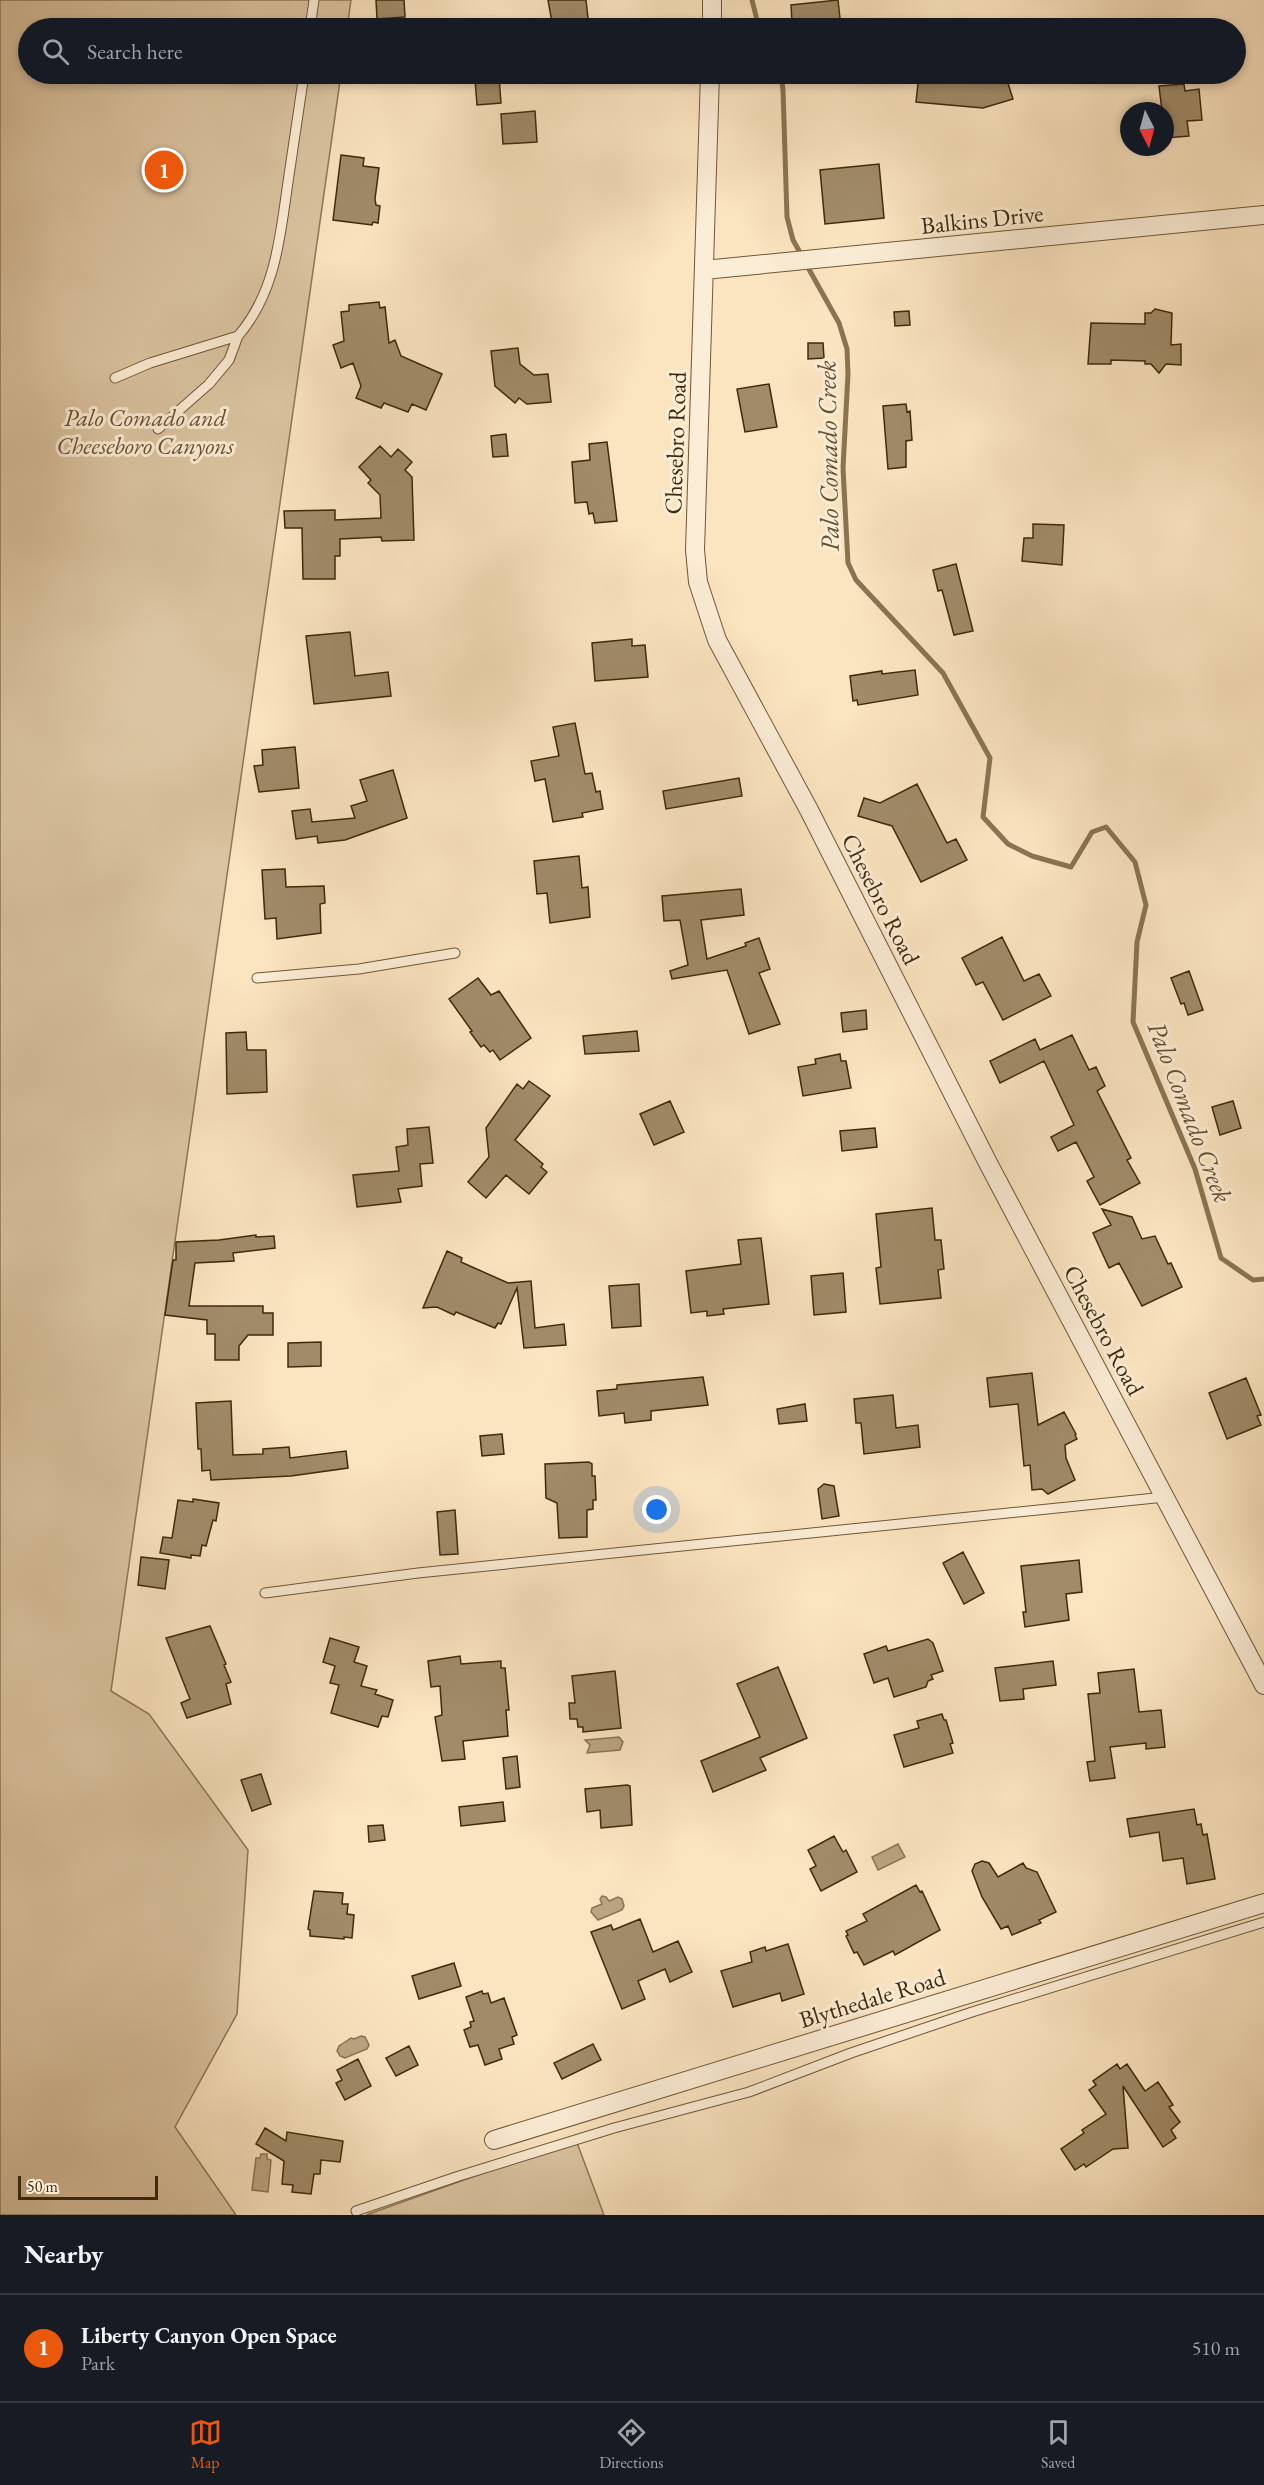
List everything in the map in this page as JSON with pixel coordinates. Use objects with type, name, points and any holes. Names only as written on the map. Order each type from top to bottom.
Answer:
[{"type":"street","points":[[712,0],[712,18]]},
{"type":"street","name":"Chesebro Road","points":[[710,84],[696,550],[698,582],[717,640],[809,810],[978,1143],[1264,1685]]},
{"type":"street","name":"Balkins Drive","points":[[704,270],[1264,215]]},
{"type":"street","name":"Blythedale Road","points":[[494,2140],[1264,1902]]},
{"type":"lane","points":[[311,18],[314,0]]},
{"type":"lane","points":[[158,429],[209,384],[229,360],[238,336],[251,321],[261,303],[276,261],[303,84]]},
{"type":"lane","points":[[115,378],[150,363],[238,336]]},
{"type":"lane","points":[[257,978],[359,969],[455,953]]},
{"type":"lane","points":[[265,1593],[418,1574],[1165,1497]]},
{"type":"lane","points":[[356,2211],[614,2128],[750,2092],[851,2053],[972,2012],[1264,1922]]},
{"type":"green space","name":"Palo Comado and Cheeseboro Canyons","points":[[0,0],[351,0],[348,18],[18,18],[18,84],[340,84],[111,1691],[149,1714],[248,1850],[237,2014],[175,2127],[236,2215],[0,2215]]},
{"type":"green space","points":[[576,2140],[604,2215],[366,2215]]},
{"type":"shaded area","points":[[619,1737],[623,1742],[620,1750],[587,1753],[590,1745],[585,1740]]},
{"type":"shaded area","points":[[898,1844],[905,1857],[878,1870],[872,1857]]},
{"type":"shaded area","points":[[602,1896],[609,1901],[618,1897],[622,1899],[624,1906],[622,1910],[598,1920],[591,1912],[592,1908],[602,1904],[600,1899]]},
{"type":"shaded area","points":[[365,2037],[369,2045],[367,2049],[345,2058],[340,2056],[337,2051],[339,2046],[351,2038]]},
{"type":"shaded area","points":[[261,2154],[267,2154],[267,2159],[271,2160],[268,2192],[252,2190],[256,2158],[260,2158]]},
{"type":"building","points":[[376,0],[404,0],[405,17],[377,18]]},
{"type":"building","points":[[548,0],[586,0],[588,18],[551,18]]},
{"type":"building","points":[[838,0],[840,18],[792,18],[791,5]]},
{"type":"building","points":[[475,84],[500,84],[501,103],[477,105]]},
{"type":"building","points":[[918,84],[1008,84],[1013,99],[983,108],[916,102]]},
{"type":"building","points":[[1184,84],[1185,91],[1199,89],[1202,120],[1187,121],[1189,136],[1174,137],[1174,102],[1161,102],[1159,86]]},
{"type":"building","points":[[535,111],[537,142],[503,144],[501,114]]},
{"type":"building","points":[[341,155],[364,158],[363,166],[379,168],[375,199],[376,205],[380,206],[378,223],[373,222],[372,225],[333,220]]},
{"type":"building","points":[[879,164],[884,218],[825,224],[820,170]]},
{"type":"building","points":[[379,302],[380,308],[385,307],[389,343],[395,340],[401,356],[442,374],[426,410],[412,404],[408,412],[384,403],[381,408],[356,398],[361,386],[353,363],[341,368],[333,345],[344,341],[341,312],[349,311],[349,305]]},
{"type":"building","points":[[1155,309],[1172,313],[1171,345],[1181,344],[1181,365],[1166,364],[1159,373],[1151,364],[1145,364],[1145,361],[1111,360],[1111,364],[1088,364],[1091,323],[1145,324],[1145,313],[1151,313]]},
{"type":"building","points":[[909,311],[910,325],[895,326],[894,312]]},
{"type":"building","points":[[808,343],[823,343],[824,358],[808,359]]},
{"type":"building","points":[[518,348],[520,364],[534,375],[548,374],[551,402],[527,404],[519,398],[515,403],[495,386],[491,351]]},
{"type":"building","points":[[769,384],[777,427],[745,432],[737,389]]},
{"type":"building","points":[[906,404],[907,412],[910,411],[912,440],[906,441],[906,467],[888,469],[883,406]]},
{"type":"building","points":[[506,434],[508,456],[493,457],[491,436]]},
{"type":"building","points":[[607,442],[617,521],[595,523],[593,513],[589,514],[587,502],[575,503],[572,462],[590,460],[589,444]]},
{"type":"building","points":[[380,446],[391,457],[398,449],[412,462],[405,470],[412,477],[414,540],[382,541],[381,537],[340,539],[340,556],[335,556],[335,579],[303,579],[302,528],[285,528],[284,511],[335,510],[335,520],[381,518],[380,495],[368,483],[371,480],[359,467]]},
{"type":"building","points":[[1033,524],[1064,525],[1062,565],[1022,561],[1024,538],[1033,538]]},
{"type":"building","points":[[956,564],[973,631],[954,635],[942,590],[938,591],[933,570]]},
{"type":"building","points":[[350,632],[355,676],[388,672],[391,696],[314,704],[306,636]]},
{"type":"building","points":[[632,639],[632,646],[645,645],[648,677],[595,681],[592,643]]},
{"type":"building","points":[[915,670],[918,695],[858,705],[857,700],[853,701],[850,676],[882,671],[882,674]]},
{"type":"building","points":[[575,723],[585,774],[592,773],[596,792],[600,791],[603,809],[582,813],[583,817],[553,822],[545,779],[535,781],[531,761],[559,756],[553,727]]},
{"type":"building","points":[[295,747],[299,788],[259,792],[254,766],[263,765],[262,750]]},
{"type":"building","points":[[393,770],[407,818],[345,840],[318,843],[317,836],[296,839],[292,811],[310,809],[312,822],[355,818],[351,806],[367,801],[360,780]]},
{"type":"building","points":[[739,778],[742,796],[666,809],[663,791]]},
{"type":"building","points":[[917,784],[947,843],[956,839],[967,860],[921,882],[892,826],[858,816],[864,798],[880,803]]},
{"type":"building","points":[[579,856],[582,888],[588,887],[590,917],[550,923],[547,893],[537,894],[534,861]]},
{"type":"building","points":[[285,869],[286,887],[324,886],[325,903],[320,904],[321,933],[277,939],[276,918],[265,919],[262,870]]},
{"type":"building","points":[[741,889],[744,915],[701,920],[707,959],[746,946],[745,943],[759,938],[770,969],[759,973],[780,1024],[749,1034],[727,970],[672,979],[670,971],[688,965],[680,920],[664,921],[662,896]]},
{"type":"building","points":[[1002,937],[1024,981],[1039,974],[1051,996],[1003,1020],[983,982],[976,985],[962,958]]},
{"type":"building","points":[[1189,971],[1203,1010],[1188,1015],[1171,978]]},
{"type":"building","points":[[478,978],[491,995],[499,991],[531,1038],[500,1060],[493,1050],[490,1052],[484,1045],[481,1047],[449,999]]},
{"type":"building","points":[[866,1010],[867,1029],[843,1032],[841,1013]]},
{"type":"building","points":[[637,1031],[639,1051],[585,1054],[583,1036]]},
{"type":"building","points":[[246,1032],[247,1050],[266,1050],[267,1092],[227,1094],[226,1033]]},
{"type":"building","points":[[1072,1035],[1089,1070],[1096,1067],[1105,1086],[1097,1091],[1131,1158],[1127,1160],[1140,1183],[1100,1205],[1087,1181],[1094,1177],[1076,1142],[1058,1151],[1051,1137],[1074,1125],[1044,1061],[1000,1083],[990,1061],[1035,1039],[1040,1050]]},
{"type":"building","points":[[840,1054],[841,1061],[846,1061],[851,1088],[803,1096],[798,1067],[816,1064],[815,1059]]},
{"type":"building","points":[[529,1081],[550,1096],[515,1140],[543,1164],[541,1167],[547,1172],[529,1194],[506,1175],[486,1198],[468,1182],[489,1157],[486,1128],[517,1084],[523,1089]]},
{"type":"building","points":[[670,1101],[684,1132],[654,1145],[640,1114]]},
{"type":"building","points":[[1233,1101],[1241,1128],[1220,1135],[1212,1107]]},
{"type":"building","points":[[429,1127],[433,1163],[420,1164],[422,1186],[398,1189],[401,1202],[357,1207],[353,1175],[399,1171],[396,1147],[408,1145],[407,1129]]},
{"type":"building","points":[[875,1128],[877,1147],[842,1151],[840,1131]]},
{"type":"building","points":[[932,1208],[935,1240],[941,1240],[944,1269],[938,1270],[941,1298],[880,1304],[876,1268],[881,1267],[876,1214]]},
{"type":"building","points":[[1102,1209],[1132,1217],[1142,1239],[1155,1236],[1182,1287],[1142,1306],[1119,1263],[1109,1268],[1093,1233],[1111,1225]]},
{"type":"building","points":[[256,1235],[256,1237],[274,1236],[275,1248],[233,1253],[234,1261],[195,1263],[189,1306],[263,1306],[263,1313],[273,1313],[273,1335],[248,1335],[239,1346],[239,1360],[215,1360],[215,1334],[207,1334],[207,1320],[165,1315],[173,1260],[176,1260],[176,1242]]},
{"type":"building","points":[[761,1238],[769,1304],[723,1309],[724,1314],[707,1316],[707,1311],[691,1313],[686,1271],[741,1264],[738,1240]]},
{"type":"building","points":[[447,1251],[462,1258],[461,1262],[508,1283],[531,1281],[535,1328],[564,1324],[566,1345],[524,1348],[517,1288],[501,1324],[498,1323],[495,1328],[456,1312],[454,1315],[437,1307],[423,1308]]},
{"type":"building","points":[[843,1273],[846,1312],[814,1315],[811,1276]]},
{"type":"building","points":[[639,1284],[641,1326],[612,1328],[609,1286]]},
{"type":"building","points":[[321,1342],[321,1366],[288,1367],[288,1343]]},
{"type":"building","points":[[1032,1373],[1038,1425],[1064,1412],[1077,1439],[1065,1445],[1066,1458],[1075,1480],[1048,1494],[1042,1489],[1032,1490],[1030,1465],[1024,1466],[1018,1404],[990,1407],[987,1378]]},
{"type":"building","points":[[703,1377],[708,1405],[651,1411],[651,1420],[625,1423],[624,1413],[599,1416],[597,1391],[617,1389],[617,1385]]},
{"type":"building","points":[[1246,1378],[1261,1415],[1257,1416],[1261,1425],[1227,1439],[1209,1393]]},
{"type":"building","points":[[893,1395],[896,1428],[918,1425],[920,1447],[864,1454],[861,1423],[856,1423],[854,1399]]},
{"type":"building","points":[[231,1401],[233,1455],[263,1454],[263,1449],[289,1447],[290,1458],[346,1451],[348,1468],[291,1476],[211,1480],[210,1470],[202,1471],[201,1449],[198,1449],[196,1403]]},
{"type":"building","points":[[805,1404],[807,1421],[779,1424],[777,1409]]},
{"type":"building","points":[[502,1434],[504,1454],[482,1456],[480,1436]]},
{"type":"building","points":[[589,1462],[592,1464],[592,1476],[595,1476],[596,1500],[593,1500],[593,1509],[587,1510],[587,1537],[559,1538],[557,1503],[546,1498],[545,1464]]},
{"type":"building","points":[[824,1484],[834,1486],[839,1516],[822,1519],[818,1489]]},
{"type":"building","points":[[193,1499],[219,1503],[216,1521],[213,1520],[206,1546],[202,1545],[200,1556],[191,1555],[191,1558],[160,1553],[163,1537],[172,1538],[178,1500],[193,1502]]},
{"type":"building","points":[[455,1510],[458,1554],[440,1555],[437,1512]]},
{"type":"building","points":[[963,1552],[984,1593],[964,1604],[943,1563]]},
{"type":"building","points":[[141,1557],[169,1560],[165,1589],[138,1585]]},
{"type":"building","points":[[1079,1560],[1082,1592],[1066,1594],[1069,1620],[1025,1627],[1023,1612],[1026,1612],[1021,1566]]},
{"type":"building","points":[[210,1626],[231,1682],[226,1684],[231,1704],[187,1718],[181,1703],[190,1699],[166,1638]]},
{"type":"building","points":[[330,1638],[359,1647],[354,1662],[367,1666],[361,1686],[377,1690],[375,1694],[393,1700],[388,1717],[382,1716],[378,1727],[331,1713],[339,1685],[330,1683],[335,1666],[323,1662]]},
{"type":"building","points":[[928,1639],[933,1643],[943,1671],[931,1675],[933,1679],[928,1681],[926,1687],[894,1697],[888,1678],[874,1683],[864,1654],[886,1646],[888,1651]]},
{"type":"building","points":[[460,1656],[461,1664],[501,1661],[501,1668],[505,1668],[509,1710],[506,1710],[508,1736],[463,1741],[465,1759],[442,1761],[435,1717],[442,1715],[440,1686],[431,1687],[428,1661]]},
{"type":"building","points":[[1053,1661],[1056,1685],[1023,1689],[1024,1699],[1000,1701],[995,1668]]},
{"type":"building","points":[[778,1667],[807,1738],[760,1758],[766,1770],[713,1792],[701,1761],[760,1737],[737,1684]]},
{"type":"building","points":[[1134,1669],[1139,1712],[1161,1710],[1165,1747],[1146,1749],[1146,1743],[1110,1747],[1115,1778],[1090,1781],[1087,1762],[1095,1761],[1088,1694],[1100,1693],[1098,1673]]},
{"type":"building","points":[[615,1671],[621,1728],[583,1732],[583,1727],[578,1727],[577,1719],[570,1719],[569,1703],[575,1703],[572,1676]]},
{"type":"building","points":[[942,1714],[953,1743],[950,1744],[953,1753],[904,1767],[894,1735],[919,1728],[917,1721]]},
{"type":"building","points":[[517,1756],[520,1787],[506,1789],[503,1758]]},
{"type":"building","points":[[261,1774],[271,1804],[252,1811],[241,1780]]},
{"type":"building","points":[[630,1786],[632,1825],[601,1828],[600,1810],[587,1812],[585,1789]]},
{"type":"building","points":[[503,1802],[505,1821],[461,1826],[459,1807]]},
{"type":"building","points":[[1194,1809],[1197,1825],[1201,1824],[1203,1835],[1207,1834],[1215,1879],[1187,1884],[1183,1858],[1163,1861],[1159,1832],[1130,1837],[1127,1819]]},
{"type":"building","points":[[383,1825],[385,1840],[369,1842],[368,1826]]},
{"type":"building","points":[[834,1836],[843,1852],[846,1850],[857,1872],[821,1891],[810,1869],[816,1866],[808,1850]]},
{"type":"building","points":[[982,1861],[989,1863],[998,1877],[1023,1863],[1026,1868],[1037,1872],[1056,1912],[1039,1920],[1041,1923],[1012,1935],[1008,1926],[1001,1929],[982,1897],[972,1871],[975,1864]]},
{"type":"building","points":[[916,1885],[920,1892],[922,1891],[940,1930],[895,1955],[893,1951],[864,1965],[857,1952],[854,1953],[846,1931],[867,1921],[863,1914]]},
{"type":"building","points":[[314,1891],[343,1893],[342,1904],[348,1904],[347,1914],[354,1915],[352,1938],[310,1936],[308,1929]]},
{"type":"building","points":[[640,1919],[653,1952],[678,1941],[692,1972],[670,1982],[665,1969],[638,1981],[645,1999],[622,2009],[591,1932],[611,1925],[613,1930]]},
{"type":"building","points":[[788,1944],[804,1994],[782,2001],[780,1993],[733,2007],[721,1971],[752,1962],[750,1952],[765,1947],[766,1951]]},
{"type":"building","points":[[454,1963],[461,1986],[419,1999],[412,1976]]},
{"type":"building","points":[[482,1991],[483,1994],[488,1993],[491,2003],[504,1998],[517,2035],[512,2037],[514,2044],[499,2049],[502,2059],[485,2065],[478,2045],[470,2047],[464,2030],[471,2027],[470,2022],[474,2021],[466,1997]]},
{"type":"building","points":[[593,2044],[601,2060],[562,2079],[554,2063]]},
{"type":"building","points":[[409,2046],[418,2065],[396,2076],[386,2058]]},
{"type":"building","points":[[358,2059],[371,2086],[345,2100],[336,2083],[342,2080],[337,2070]]},
{"type":"building","points":[[1117,2064],[1120,2069],[1127,2064],[1145,2091],[1158,2082],[1173,2105],[1169,2107],[1180,2122],[1171,2130],[1176,2138],[1163,2147],[1123,2086],[1128,2148],[1113,2149],[1086,2167],[1084,2164],[1075,2170],[1061,2149],[1084,2133],[1082,2130],[1106,2114],[1089,2090],[1096,2085],[1093,2081]]},
{"type":"building","points":[[265,2128],[286,2141],[287,2132],[343,2141],[340,2162],[321,2160],[320,2174],[314,2174],[311,2194],[292,2192],[293,2185],[282,2184],[284,2161],[256,2144]]},
{"type":"waterway","name":"Palo Comado Creek","points":[[752,0],[756,18]]},
{"type":"waterway","name":"Palo Comado Creek","points":[[782,84],[787,217],[793,240],[802,256]]},
{"type":"waterway","name":"Palo Comado Creek","points":[[806,264],[839,323],[847,349],[848,374],[843,468],[848,563],[856,580],[943,673],[990,758],[983,817],[1008,844],[1032,856],[1071,867],[1092,832],[1106,827],[1135,862],[1146,905],[1137,942],[1133,1022],[1195,1169],[1221,1258],[1253,1280],[1264,1279]]},
{"type":"place","name":"Liberty Canyon Open Space","points":[[164,170]]}]
